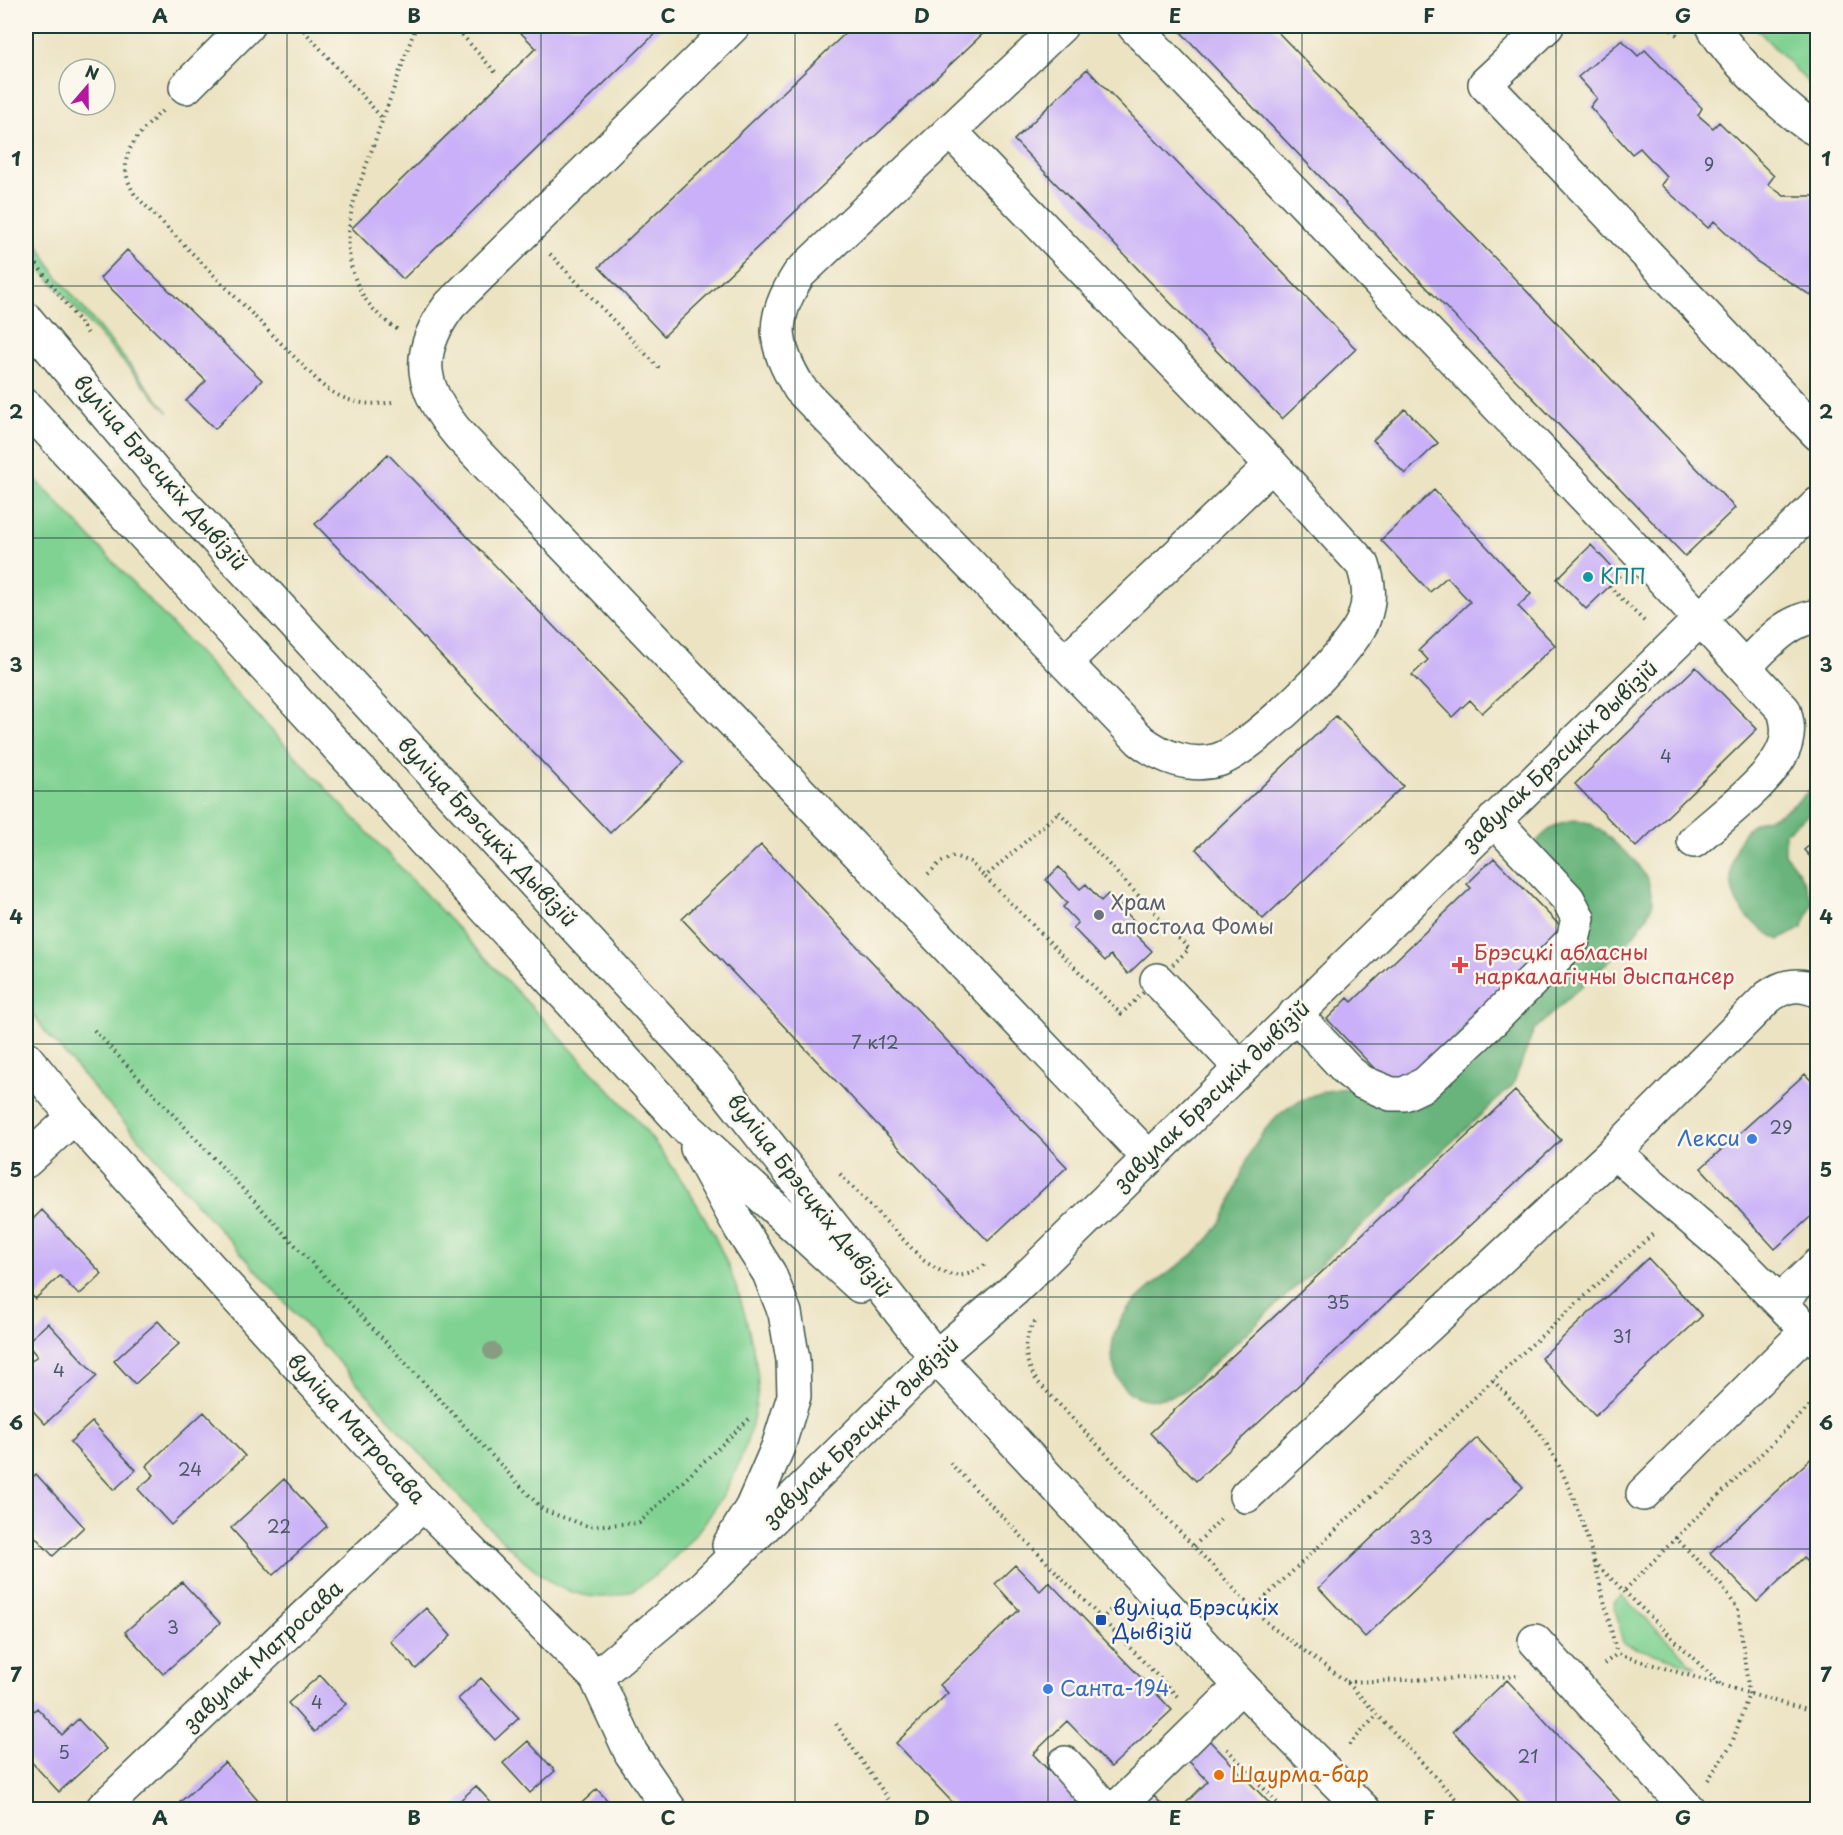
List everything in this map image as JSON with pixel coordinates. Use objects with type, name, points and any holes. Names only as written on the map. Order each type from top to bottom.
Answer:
[{"type":"main road","points":[[186,87],[247,26]]},
{"type":"main road","points":[[733,26],[450,305],[436,323],[428,343],[424,367],[430,392],[442,415],[460,436],[1149,1158]]},
{"type":"main road","points":[[951,132],[1272,465],[1363,565],[1369,582],[1369,599],[1360,627],[1342,653],[1253,740],[1236,752],[1217,760],[1195,762],[1174,759],[1156,752],[1141,741],[800,389],[785,365],[777,341],[777,316],[787,293],[799,274],[1061,26]]},
{"type":"main road","points":[[1134,26],[1745,666],[1784,710],[1789,727],[1786,744],[1777,762],[1763,778],[1694,841]]},
{"type":"main road","points":[[1547,26],[1485,84],[1818,434]]},
{"type":"main road","points":[[1713,26],[1729,49],[1796,117],[1818,130]]},
{"type":"main road","name":"вуліца Брэсцкіх Дывізій","points":[[26,319],[155,473],[722,1086],[936,1357],[1241,1686],[1364,1809]]},
{"type":"main road","name":"вуліца Брэсцкіх Дывізій","points":[[26,406],[685,1126],[936,1357]]},
{"type":"main road","points":[[1065,662],[1272,465]]},
{"type":"main road","name":"завулак Брэсцкіх дывізій","points":[[596,1677],[703,1587],[936,1357],[1015,1289],[1818,504]]},
{"type":"main road","points":[[1745,666],[1786,627],[1801,618],[1818,616]]},
{"type":"main road","points":[[1296,1014],[1347,1071],[1362,1082],[1391,1094],[1404,1094],[1425,1084],[1500,1013],[1573,940],[1578,918],[1568,898],[1494,820]]},
{"type":"main road","points":[[1157,980],[1241,1068]]},
{"type":"main road","points":[[1246,1496],[1614,1152],[1777,990],[1798,985],[1818,991]]},
{"type":"main road","name":"вуліца Матросава","points":[[26,1058],[74,1117],[423,1504],[596,1677],[632,1754],[670,1809]]},
{"type":"main road","points":[[26,1161],[74,1117]]},
{"type":"main road","points":[[685,1126],[741,1229],[769,1273],[785,1313],[794,1384],[794,1396],[778,1447],[752,1507],[703,1587]]},
{"type":"main road","points":[[1614,1152],[1780,1301],[1812,1336],[1643,1494]]},
{"type":"main road","points":[[1780,1301],[1818,1265]]},
{"type":"main road","name":"завулак Матросава","points":[[103,1808],[423,1504]]},
{"type":"main road","points":[[1535,1641],[1686,1806]]},
{"type":"main road","points":[[1115,1809],[1241,1686]]},
{"type":"main road","points":[[1065,1763],[1107,1809]]},
{"type":"path","points":[[302,26],[382,118]]},
{"type":"path","points":[[416,26],[349,217],[346,238],[349,261],[368,302],[383,320],[404,333],[428,343]]},
{"type":"path","points":[[454,26],[497,74]]},
{"type":"path","points":[[186,87],[136,137],[129,149],[125,166],[128,183],[135,195],[333,394],[359,403],[383,403],[430,392]]},
{"type":"path","points":[[526,230],[661,370]]},
{"type":"path","points":[[1609,586],[1649,625]]},
{"type":"path","points":[[903,899],[947,858],[962,858],[985,877],[1121,1014],[1189,949],[1059,812],[985,877]]},
{"type":"path","points":[[26,962],[33,958]]},
{"type":"path","points":[[94,1030],[543,1510],[588,1526],[639,1523],[751,1416]]},
{"type":"path","points":[[836,1170],[923,1260],[935,1269],[949,1275],[964,1276],[990,1261],[1039,1317],[1027,1334],[1025,1345],[1030,1370],[1037,1381],[1253,1609],[1273,1628],[1347,1682],[1466,1809]]},
{"type":"path","points":[[1253,1609],[1493,1380],[1680,1209]]},
{"type":"path","points":[[1493,1380],[1533,1424],[1559,1464],[1582,1521],[1617,1654]]},
{"type":"path","points":[[1625,1590],[1818,1398]]},
{"type":"path","points":[[950,1463],[1101,1620]]},
{"type":"path","points":[[1676,1538],[1721,1585],[1738,1609],[1749,1694],[1725,1757],[1686,1806]]},
{"type":"path","points":[[1594,1562],[1722,1686]]},
{"type":"path","points":[[1325,1770],[1377,1715]]},
{"type":"path","points":[[836,1724],[896,1809]]},
{"type":"green space","points":[[1754,26],[1817,26],[1817,92]]},
{"type":"green space","points":[[26,224],[56,275],[169,413],[26,253]]},
{"type":"green space","points":[[26,469],[633,1115],[672,1167],[706,1220],[732,1277],[751,1339],[758,1383],[753,1420],[730,1484],[705,1522],[675,1557],[635,1589],[608,1597],[577,1594],[545,1578],[500,1538],[439,1474],[99,1094],[44,1030],[26,1003]]},
{"type":"green space","points":[[1817,781],[1817,809],[1785,832],[1785,854],[1799,872],[1813,902],[1802,928],[1779,940],[1749,919],[1736,900],[1731,877],[1734,855],[1741,837],[1750,826],[1788,809],[1802,798]]},
{"type":"green space","points":[[1577,820],[1589,823],[1604,833],[1635,861],[1648,880],[1653,903],[1646,918],[1627,944],[1534,1030],[1513,1085],[1184,1391],[1165,1398],[1145,1399],[1125,1388],[1114,1369],[1112,1358],[1114,1335],[1118,1325],[1137,1299],[1190,1257],[1213,1234],[1228,1208],[1247,1160],[1266,1128],[1292,1105],[1308,1097],[1324,1092],[1361,1088],[1581,942],[1537,850],[1538,840],[1551,828],[1560,823]]},
{"type":"green space","points":[[1621,1595],[1696,1667],[1623,1644],[1614,1603]]},
{"type":"building","points":[[514,26],[663,26],[403,279],[352,228],[536,48]]},
{"type":"building","points":[[853,26],[991,26],[664,336],[599,267]]},
{"type":"building","points":[[1175,26],[1272,26],[1735,508],[1685,556]]},
{"type":"building","points":[[1622,40],[1638,56],[1645,50],[1702,108],[1698,115],[1713,128],[1719,122],[1774,176],[1768,184],[1784,196],[1818,196],[1818,293],[1810,295],[1756,261],[1714,221],[1708,228],[1661,185],[1667,177],[1640,148],[1632,154],[1590,107],[1597,98],[1578,77]]},
{"type":"building","points":[[1087,69],[1356,349],[1282,419],[1014,140]]},
{"type":"building","points":[[127,250],[262,380],[215,429],[186,401],[206,381],[100,278]]},
{"type":"building","points":[[1405,409],[1438,443],[1405,474],[1373,440]]},
{"type":"building","points":[[388,454],[684,762],[610,833],[315,524]]},
{"type":"building","points":[[1434,490],[1531,594],[1518,606],[1555,645],[1482,713],[1470,700],[1452,717],[1412,675],[1428,660],[1419,650],[1470,602],[1447,577],[1430,592],[1381,540]]},
{"type":"building","name":"КПП","points":[[1591,545],[1620,576],[1586,609],[1557,579]]},
{"type":"building","points":[[1696,667],[1757,729],[1636,847],[1575,784]]},
{"type":"building","points":[[1336,716],[1403,786],[1263,919],[1196,849]]},
{"type":"building","points":[[1818,838],[1818,865],[1804,850]]},
{"type":"building","points":[[761,845],[1067,1167],[988,1241],[682,919]]},
{"type":"building","name":"Брэсцкі абласны наркалагічны дыспансер","points":[[1494,858],[1565,931],[1397,1092],[1327,1019],[1348,998],[1352,1002],[1471,888],[1467,884]]},
{"type":"building","name":"Храм апостола Фомы","points":[[1059,867],[1080,889],[1086,884],[1101,901],[1108,894],[1141,928],[1135,934],[1152,951],[1128,974],[1111,955],[1105,961],[1073,928],[1078,923],[1063,907],[1067,903],[1046,880]]},
{"type":"building","points":[[1805,1074],[1818,1088],[1818,1210],[1775,1249],[1701,1168]]},
{"type":"building","points":[[1515,1091],[1561,1140],[1196,1481],[1150,1433]]},
{"type":"building","points":[[42,1210],[102,1274],[79,1295],[60,1276],[35,1299],[26,1289],[26,1226]]},
{"type":"building","points":[[1648,1258],[1702,1316],[1595,1416],[1541,1358]]},
{"type":"building","points":[[158,1321],[179,1344],[135,1384],[114,1361]]},
{"type":"building","points":[[48,1323],[97,1376],[45,1424],[26,1403],[26,1366],[37,1356],[26,1343]]},
{"type":"building","points":[[204,1412],[245,1456],[171,1525],[138,1489],[154,1475],[146,1466]]},
{"type":"building","points":[[92,1422],[136,1470],[114,1490],[70,1442]]},
{"type":"building","points":[[1477,1438],[1523,1487],[1365,1637],[1319,1588]]},
{"type":"building","points":[[1818,1452],[1818,1572],[1803,1558],[1757,1602],[1710,1553]]},
{"type":"building","points":[[36,1474],[84,1527],[53,1556],[26,1527],[26,1484]]},
{"type":"building","points":[[284,1479],[327,1526],[273,1575],[231,1528]]},
{"type":"building","name":"Санта-194","points":[[1015,1565],[1040,1591],[1049,1582],[1172,1710],[1111,1767],[1067,1721],[1033,1754],[1082,1805],[1077,1810],[949,1810],[954,1804],[896,1743],[948,1693],[940,1685],[1019,1610],[995,1584]]},
{"type":"building","points":[[182,1582],[220,1623],[163,1674],[125,1632]]},
{"type":"building","points":[[426,1608],[451,1636],[416,1669],[390,1641]]},
{"type":"building","points":[[320,1675],[346,1704],[314,1732],[288,1703]]},
{"type":"building","points":[[481,1678],[519,1718],[495,1740],[458,1699]]},
{"type":"building","points":[[1507,1680],[1628,1810],[1527,1810],[1453,1731]]},
{"type":"building","points":[[37,1708],[62,1735],[78,1719],[106,1749],[59,1792],[26,1756],[26,1718]]},
{"type":"building","points":[[1202,1733],[1276,1810],[1179,1810],[1208,1781],[1181,1753]]},
{"type":"building","points":[[528,1741],[555,1771],[530,1793],[503,1763]]},
{"type":"building","points":[[225,1762],[267,1810],[187,1810],[180,1802]]},
{"type":"building","points":[[476,1786],[493,1805],[488,1810],[461,1810],[456,1804]]},
{"type":"building","points":[[597,1789],[616,1810],[574,1810]]},
{"type":"building","points":[[1154,1796],[1167,1810],[1139,1810]]},
{"type":"place","name":"КПП","points":[[1588,577]]},
{"type":"place","name":"Храм апостола Фомы","points":[[1099,915]]},
{"type":"place","name":"Брэсцкі абласны наркалагічны дыспансер","points":[[1460,965]]},
{"type":"place","name":"Лекси","points":[[1752,1139]]},
{"type":"place","name":"вуліца Брэсцкіх Дывізій","points":[[1101,1620]]},
{"type":"place","name":"Санта-194","points":[[1048,1689]]},
{"type":"place","name":"Шаурма-бар","points":[[1219,1775]]}]
